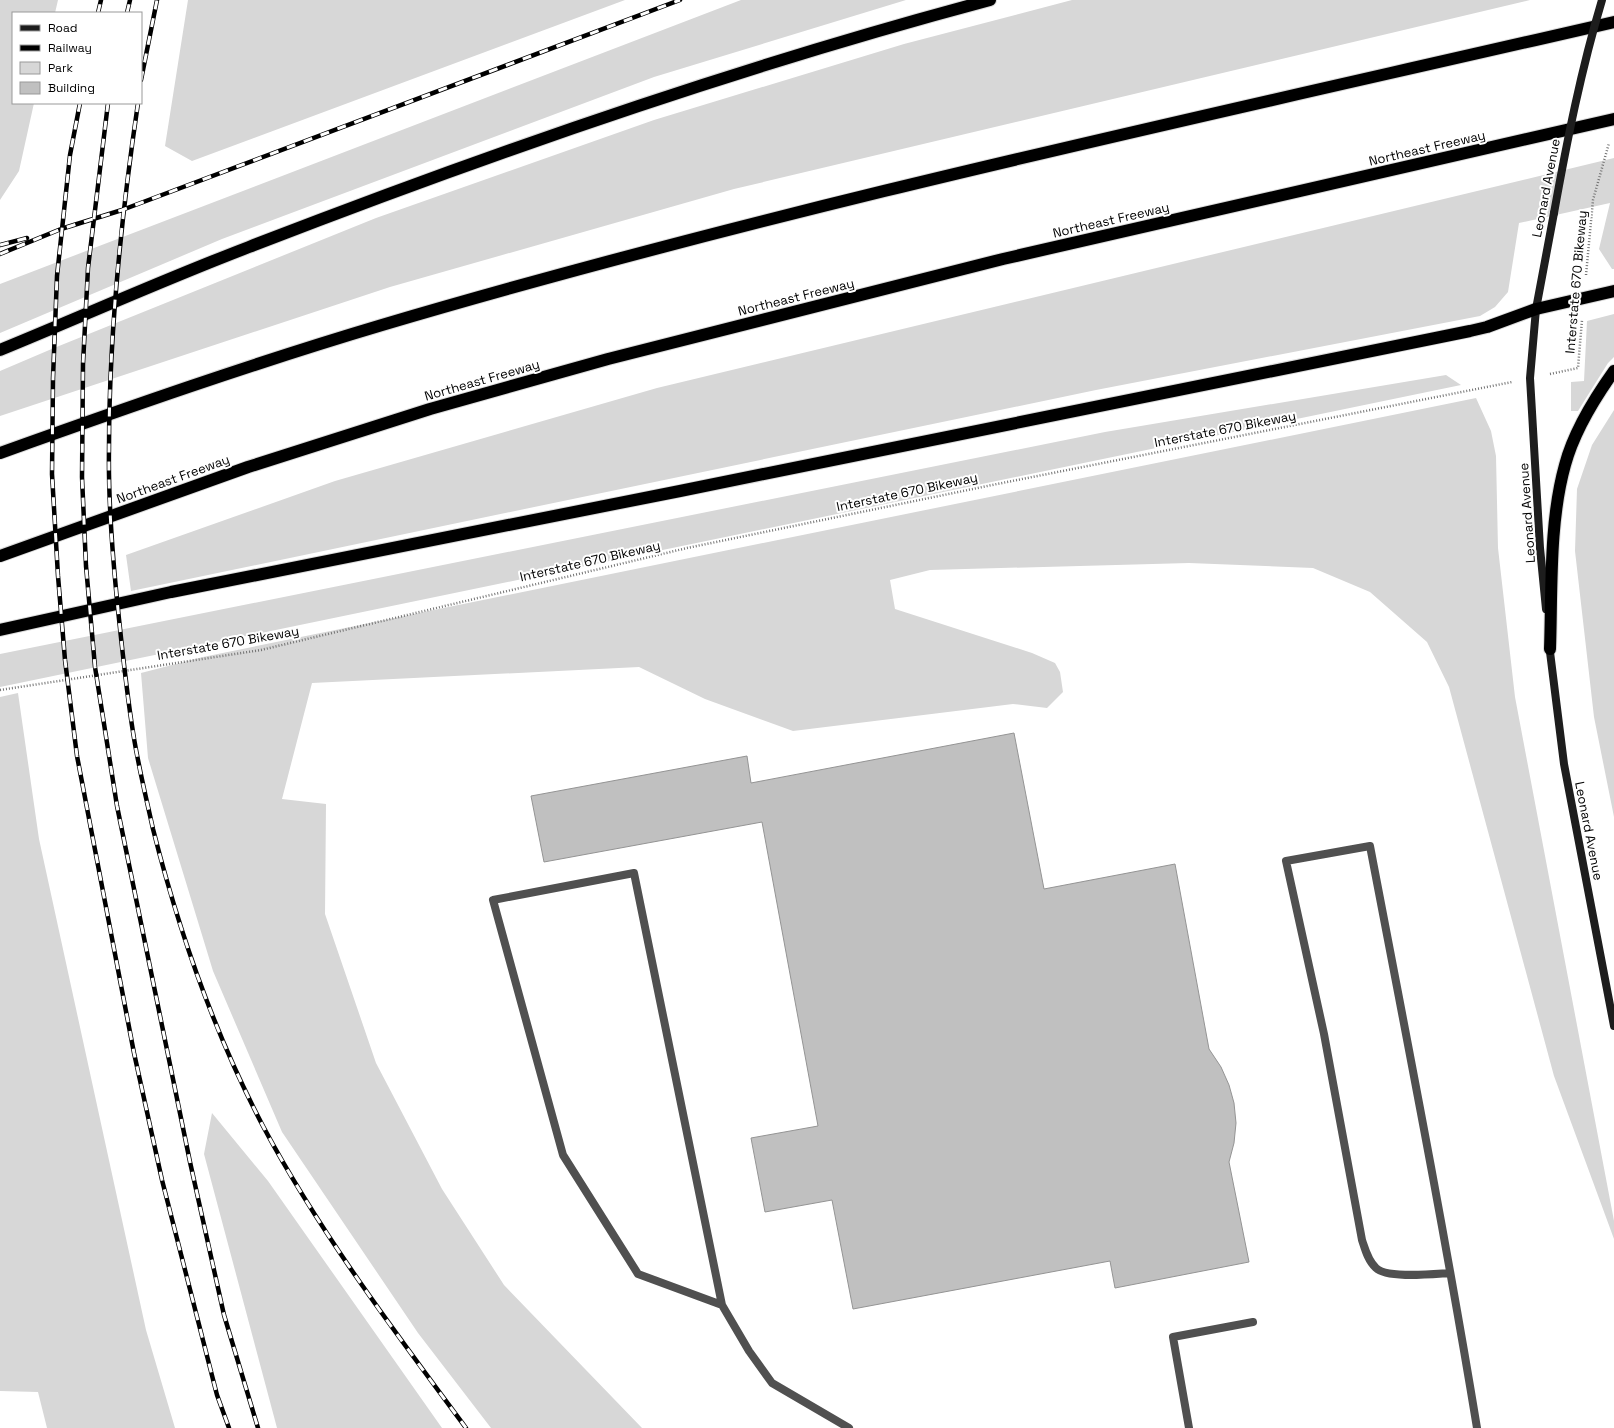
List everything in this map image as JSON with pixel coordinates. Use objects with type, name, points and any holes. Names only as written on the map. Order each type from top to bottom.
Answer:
[{"type":"highway","points":[[0,350],[247,247],[542,139],[726,77],[990,0]]},
{"type":"highway","points":[[0,453],[146,401],[378,326],[572,270],[814,208],[972,170],[1614,22]]},
{"type":"highway","name":"Northeast Freeway","points":[[0,556],[248,467],[430,409],[608,359],[1003,259],[1614,119]]},
{"type":"highway","points":[[0,630],[179,590],[672,493],[1470,331],[1487,327],[1536,309],[1614,291]]},
{"type":"highway","points":[[1550,649],[1556,506],[1565,464],[1579,428],[1600,391],[1614,371]]},
{"type":"main road","name":"Leonard Avenue","points":[[1602,0],[1586,53],[1554,213],[1536,309],[1530,378],[1540,548],[1550,649],[1564,764],[1614,1026]]},
{"type":"lane","points":[[1450,1273],[1395,1275],[1376,1268],[1367,1254],[1362,1240],[1324,1034],[1286,860],[1370,846],[1450,1273],[1478,1428]]},
{"type":"lane","points":[[722,1305],[638,1274],[563,1155],[493,900],[634,873],[722,1305],[749,1351],[772,1383],[849,1428]]},
{"type":"lane","points":[[1189,1428],[1173,1337],[1253,1322]]},
{"type":"path","name":"Interstate 670 Bikeway","points":[[0,690],[261,650],[687,548],[997,484],[1578,368],[1593,200],[1610,140]]},
{"type":"green space","points":[[0,0],[58,0],[55,12],[12,12],[12,104],[34,104],[19,171],[0,200]]},
{"type":"green space","points":[[188,0],[625,0],[192,161],[165,146]]},
{"type":"green space","points":[[741,0],[906,0],[654,77],[222,239],[0,333],[0,284]]},
{"type":"green space","points":[[1072,0],[1530,0],[734,189],[390,287],[0,416],[0,371],[376,218],[654,120],[904,44]]},
{"type":"green space","points":[[1614,158],[1614,269],[1612,269],[1599,249],[1610,203],[1519,223],[1508,292],[1495,307],[1480,316],[1096,390],[131,591],[126,555],[335,481],[657,388]]},
{"type":"green space","points":[[1614,314],[1614,357],[1608,363],[1578,411],[1571,411],[1571,382],[1584,381],[1587,321]]},
{"type":"green space","points":[[1446,375],[1461,385],[0,687],[0,654],[1105,432]]},
{"type":"green space","points":[[1476,398],[1491,431],[1496,456],[1498,548],[1515,697],[1614,1221],[1614,1239],[1554,1076],[1449,687],[1427,642],[1370,592],[1313,568],[1189,563],[930,570],[890,580],[895,609],[1032,653],[1055,663],[1060,672],[1063,692],[1047,708],[1013,704],[793,731],[705,699],[639,667],[312,683],[282,799],[326,804],[325,914],[376,1063],[442,1189],[504,1285],[642,1428],[491,1428],[418,1333],[282,1132],[213,971],[148,758],[141,673],[203,657]]},
{"type":"green space","points":[[1614,410],[1614,817],[1594,717],[1575,551],[1577,489],[1592,445]]},
{"type":"green space","points":[[18,693],[39,839],[146,1330],[175,1428],[47,1428],[38,1392],[0,1391],[0,697]]},
{"type":"green space","points":[[212,1113],[268,1181],[442,1428],[277,1428],[204,1154]]},
{"type":"building","points":[[1014,733],[1044,889],[1175,864],[1209,1049],[1221,1067],[1229,1085],[1234,1103],[1236,1123],[1234,1143],[1229,1162],[1249,1262],[1115,1288],[1110,1261],[853,1309],[832,1200],[765,1212],[751,1138],[818,1126],[762,822],[544,862],[531,796],[747,756],[751,783]]},
{"type":"railway","points":[[98,12],[101,0]]},
{"type":"railway","points":[[127,12],[130,0]]},
{"type":"railway","points":[[142,75],[157,0]]},
{"type":"railway","points":[[0,254],[61,229],[122,210],[680,0]]},
{"type":"railway","points":[[80,104],[70,155],[57,276],[53,378],[52,474],[65,660],[77,756],[134,1053],[162,1180],[217,1395],[229,1428]]},
{"type":"railway","points":[[108,104],[88,268],[83,364],[82,477],[86,566],[95,667],[117,806],[190,1162],[224,1315],[258,1428]]},
{"type":"railway","points":[[138,104],[126,189],[117,276],[111,362],[109,492],[111,534],[127,690],[137,757],[153,829],[174,906],[200,982],[229,1056],[264,1128],[309,1206],[334,1244],[386,1319],[466,1428]]},
{"type":"railway","points":[[0,245],[27,238]]}]
